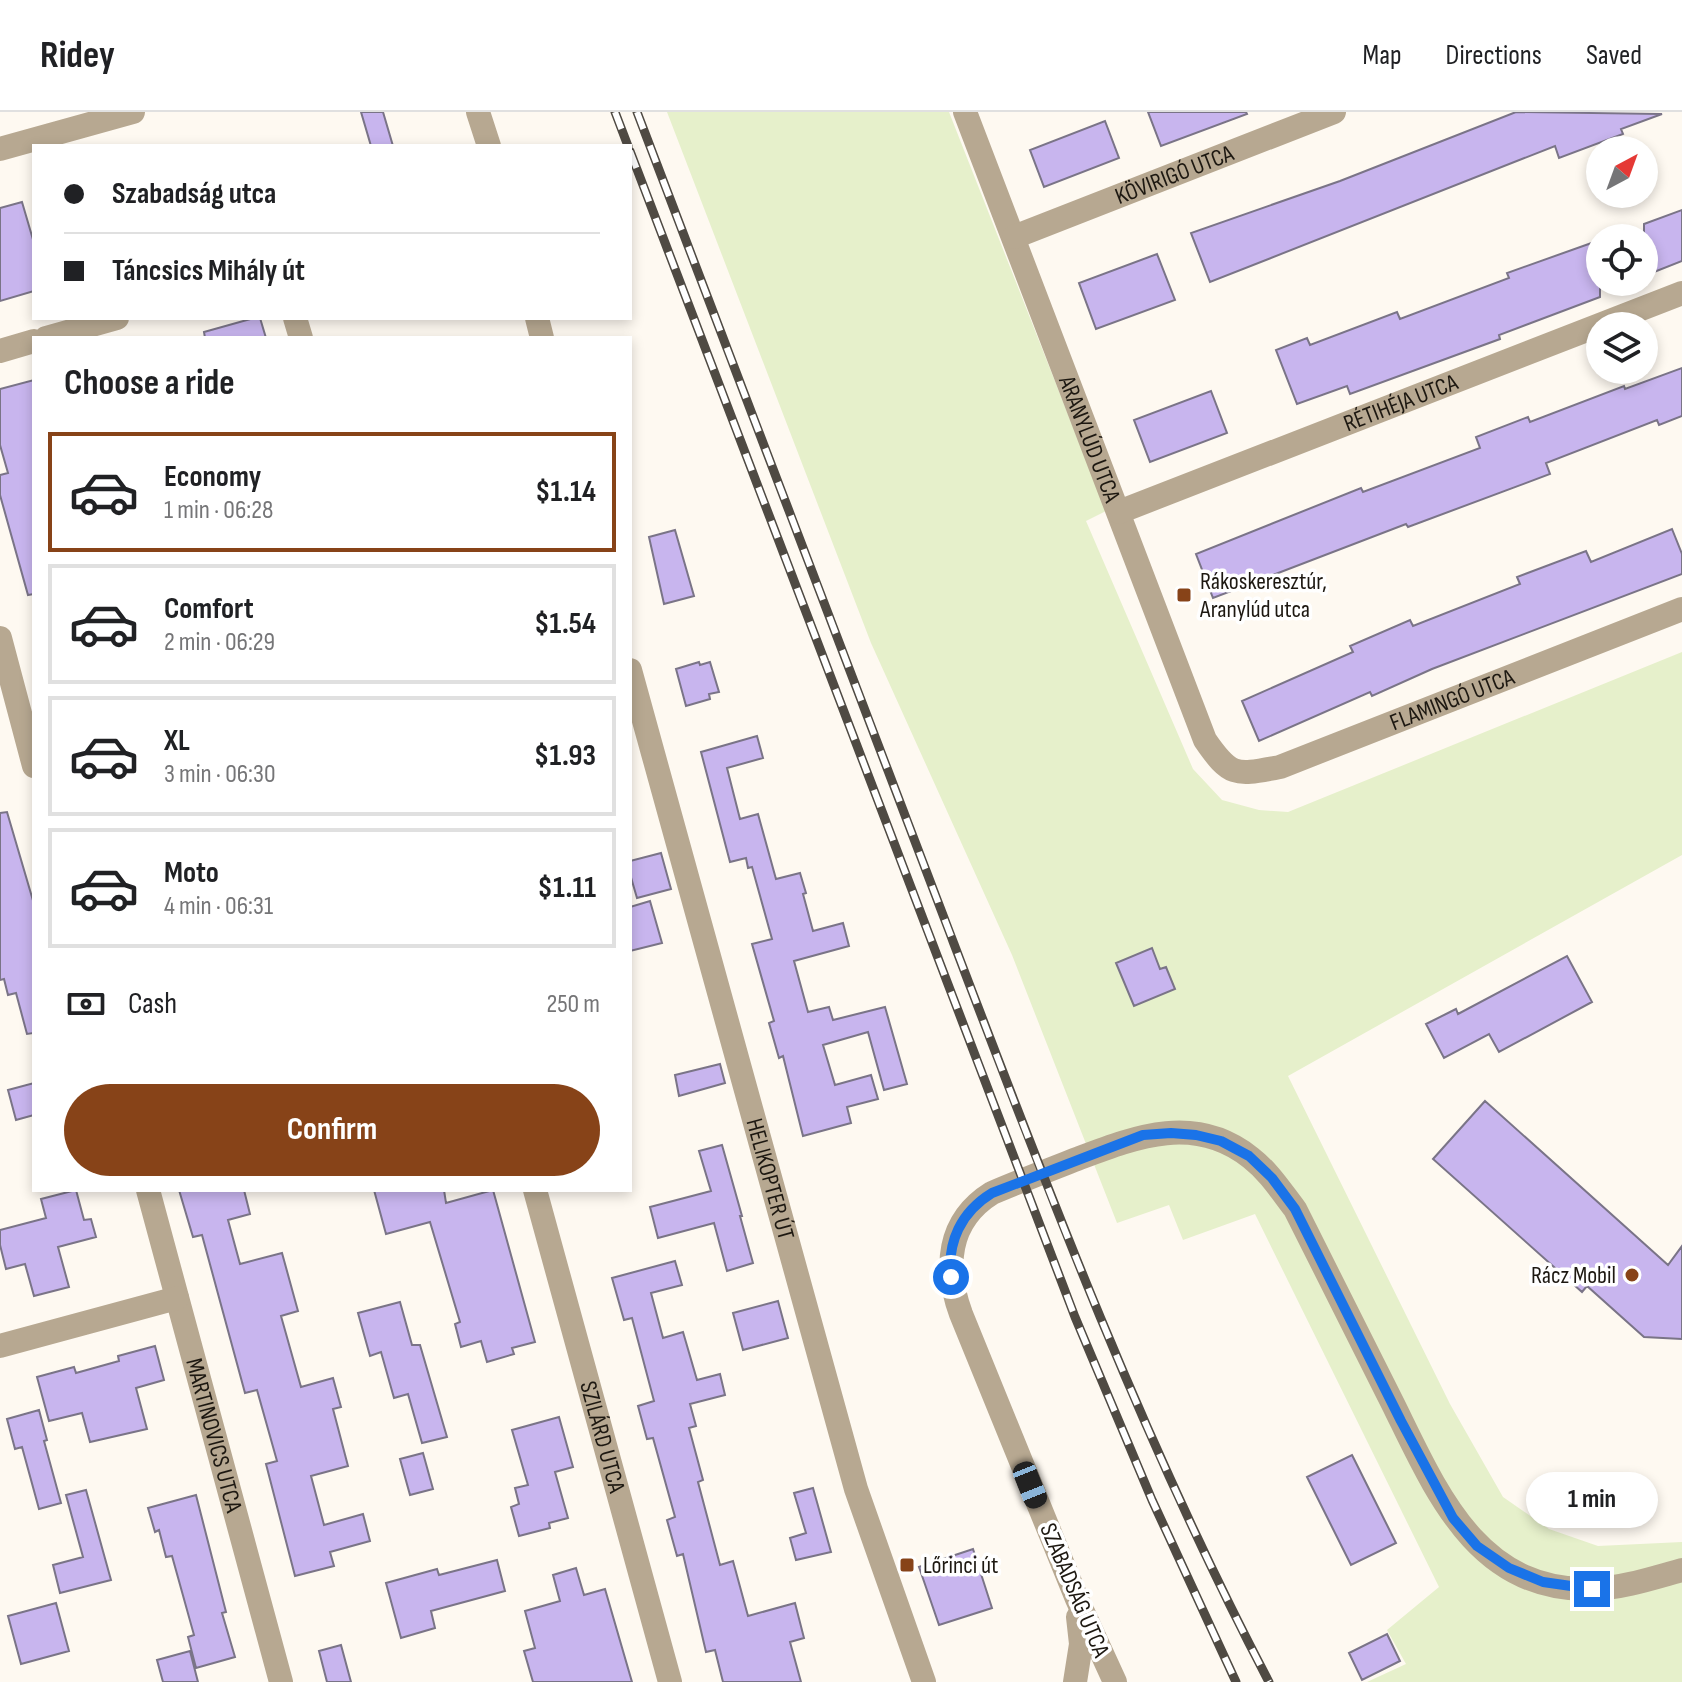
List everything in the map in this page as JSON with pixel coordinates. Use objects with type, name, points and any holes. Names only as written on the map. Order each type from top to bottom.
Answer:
[{"type":"street","points":[[0,149],[133,112]]},
{"type":"street","points":[[478,112],[488,144]]},
{"type":"street","name":"ARANYLÚD UTCA","points":[[965,112],[1205,740],[1222,764]]},
{"type":"street","name":"KÖVIRIGÓ UTCA","points":[[1014,237],[1334,112]]},
{"type":"street","name":"RÉTIHÉJA UTCA","points":[[1119,512],[1682,293]]},
{"type":"street","points":[[53,336],[110,320]]},
{"type":"street","points":[[0,351],[32,342]]},
{"type":"street","name":"FLAMINGÓ UTCA","points":[[1222,764],[1242,774],[1280,767],[1682,609]]},
{"type":"street","points":[[0,638],[32,758]]},
{"type":"street","name":"HELIKOPTER ÚT","points":[[632,677],[856,1489],[924,1682]]},
{"type":"street","name":"SZABADSÁG UTCA","points":[[1115,1682],[1077,1599],[953,1291],[950,1253],[956,1232],[974,1206],[992,1193],[1143,1135],[1184,1133],[1212,1138],[1234,1146],[1259,1164],[1295,1209],[1442,1501],[1477,1546],[1509,1568],[1561,1586],[1592,1589],[1625,1585],[1682,1570]]},
{"type":"street","name":"MARTINOVICS UTCA","points":[[149,1192],[281,1682]]},
{"type":"street","name":"SZILÁRD UTCA","points":[[536,1192],[670,1682]]},
{"type":"street","points":[[0,1346],[177,1298]]},
{"type":"street","points":[[1075,1682],[1081,1644],[1077,1599]]},
{"type":"green space","points":[[667,112],[949,112],[1106,511],[1086,521],[1193,769],[1222,800],[1259,810],[1288,812],[1682,652],[1682,855],[1288,1076],[1450,1404],[1503,1497],[1549,1529],[1598,1546],[1682,1542],[1682,1682],[1367,1682],[1406,1664],[1387,1630],[1439,1587],[1255,1214],[1183,1240],[1169,1205],[1117,1223],[1012,955],[871,643]]},
{"type":"building","points":[[361,112],[383,112],[392,144],[370,144]]},
{"type":"building","points":[[1148,112],[1246,112],[1247,114],[1161,146]]},
{"type":"building","points":[[1516,112],[1662,114],[1621,129],[1623,134],[1618,136],[1586,136],[1586,148],[1559,158],[1555,146],[1210,282],[1191,233],[1340,181]]},
{"type":"building","points":[[1105,121],[1119,158],[1044,187],[1030,150]]},
{"type":"building","points":[[22,202],[32,236],[32,292],[0,301],[0,208]]},
{"type":"building","points":[[1682,210],[1682,261],[1658,270],[1658,224],[1644,224]]},
{"type":"building","points":[[1586,245],[1586,296],[1600,297],[1499,335],[1500,339],[1350,394],[1347,386],[1297,404],[1276,350],[1307,338],[1310,345],[1397,312],[1400,319],[1509,278],[1507,273]]},
{"type":"building","points":[[1157,254],[1175,300],[1096,329],[1079,283]]},
{"type":"building","points":[[247,320],[261,320],[265,336],[205,336],[204,332]]},
{"type":"building","points":[[1682,368],[1682,416],[1659,425],[1657,420],[1546,463],[1550,474],[1408,527],[1406,524],[1213,598],[1196,554],[1361,488],[1363,492],[1480,448],[1476,437],[1528,417],[1530,422],[1624,386],[1625,389],[1639,384],[1658,384],[1658,377]]},
{"type":"building","points":[[32,381],[32,594],[28,595],[0,495],[0,475],[8,473],[0,445],[0,389]]},
{"type":"building","points":[[1211,391],[1227,433],[1150,462],[1134,420]]},
{"type":"building","points":[[1672,529],[1682,554],[1682,574],[1432,669],[1372,696],[1370,692],[1259,741],[1242,701],[1353,652],[1350,646],[1410,620],[1413,626],[1520,584],[1517,577],[1586,551],[1591,562]]},
{"type":"building","points":[[675,530],[694,596],[664,604],[649,537]]},
{"type":"building","points":[[699,662],[700,665],[710,662],[719,692],[709,694],[710,699],[686,706],[676,669]]},
{"type":"building","points":[[757,736],[763,758],[727,768],[740,819],[758,814],[776,879],[800,873],[813,931],[843,923],[849,946],[794,961],[808,1012],[829,1007],[833,1020],[885,1007],[907,1084],[884,1090],[868,1032],[823,1045],[835,1085],[871,1075],[878,1099],[847,1107],[851,1123],[803,1136],[783,1056],[779,1058],[769,1023],[774,1021],[752,944],[772,939],[752,867],[748,868],[746,858],[730,862],[701,752]]},
{"type":"building","points":[[7,812],[32,897],[32,1033],[27,1034],[16,993],[8,995],[4,979],[0,980],[0,813]]},
{"type":"building","points":[[661,853],[671,889],[637,898],[632,881],[632,860]]},
{"type":"building","points":[[650,901],[662,943],[632,950],[632,906]]},
{"type":"building","points":[[1152,948],[1160,969],[1166,967],[1175,989],[1134,1006],[1116,963]]},
{"type":"building","points":[[1567,956],[1592,1002],[1499,1052],[1489,1034],[1444,1058],[1426,1024],[1456,1009],[1458,1014]]},
{"type":"building","points":[[720,1064],[725,1083],[679,1096],[675,1075]]},
{"type":"building","points":[[32,1084],[32,1116],[16,1120],[8,1090]]},
{"type":"building","points":[[1485,1101],[1668,1265],[1682,1246],[1682,1339],[1644,1337],[1587,1286],[1582,1292],[1433,1159]]},
{"type":"building","points":[[722,1145],[753,1263],[727,1271],[714,1223],[658,1238],[650,1207],[711,1191],[699,1151]]},
{"type":"building","points":[[77,1192],[84,1220],[91,1219],[96,1237],[58,1247],[69,1287],[34,1296],[25,1264],[6,1269],[0,1230],[46,1218],[41,1199]]},
{"type":"building","points":[[180,1192],[244,1192],[250,1214],[228,1220],[240,1264],[282,1253],[298,1311],[281,1316],[301,1387],[333,1378],[341,1407],[333,1409],[348,1466],[311,1476],[324,1525],[363,1514],[370,1541],[330,1552],[334,1566],[295,1576],[266,1464],[277,1461],[257,1390],[245,1393],[202,1235],[193,1237]]},
{"type":"building","points":[[375,1192],[444,1192],[446,1203],[494,1192],[535,1342],[512,1348],[514,1354],[487,1362],[481,1341],[461,1347],[455,1324],[460,1322],[430,1222],[386,1234]]},
{"type":"building","points":[[675,1261],[682,1285],[651,1293],[663,1338],[683,1332],[697,1380],[720,1374],[725,1395],[690,1404],[696,1426],[689,1428],[703,1480],[698,1482],[720,1565],[733,1561],[748,1616],[795,1603],[804,1638],[790,1642],[801,1682],[723,1682],[715,1650],[706,1652],[683,1554],[677,1556],[667,1520],[675,1517],[653,1438],[647,1439],[638,1406],[654,1401],[632,1318],[624,1320],[612,1278]]},
{"type":"building","points":[[778,1301],[788,1338],[743,1350],[733,1313]]},
{"type":"building","points":[[400,1302],[412,1345],[420,1345],[447,1437],[422,1443],[408,1394],[394,1398],[381,1352],[370,1356],[358,1313]]},
{"type":"building","points":[[155,1346],[164,1380],[136,1388],[147,1429],[90,1442],[82,1413],[49,1421],[37,1377],[74,1367],[76,1373],[119,1361],[118,1356]]},
{"type":"building","points":[[39,1410],[61,1503],[39,1509],[22,1447],[15,1449],[7,1419]]},
{"type":"building","points":[[559,1417],[573,1467],[555,1472],[568,1518],[549,1523],[550,1528],[519,1536],[511,1507],[519,1504],[515,1488],[528,1485],[512,1430]]},
{"type":"building","points":[[423,1453],[433,1489],[410,1495],[400,1459]]},
{"type":"building","points":[[1352,1455],[1396,1543],[1351,1565],[1307,1477]]},
{"type":"building","points":[[813,1488],[831,1552],[796,1560],[790,1538],[806,1533],[794,1493]]},
{"type":"building","points":[[86,1490],[111,1580],[60,1593],[53,1565],[83,1557],[66,1495]]},
{"type":"building","points":[[196,1495],[235,1657],[196,1668],[188,1637],[194,1635],[172,1556],[166,1557],[159,1530],[155,1532],[148,1508]]},
{"type":"building","points":[[973,1549],[992,1608],[939,1625],[919,1567]]},
{"type":"building","points":[[497,1560],[505,1591],[431,1611],[435,1628],[401,1638],[386,1583],[437,1569],[439,1575]]},
{"type":"building","points":[[576,1568],[584,1595],[605,1589],[632,1682],[533,1682],[524,1651],[535,1648],[525,1611],[560,1601],[553,1575]]},
{"type":"building","points":[[56,1603],[69,1651],[21,1664],[8,1616]]},
{"type":"building","points":[[1387,1634],[1400,1661],[1362,1680],[1349,1653]]},
{"type":"building","points":[[341,1645],[351,1682],[327,1682],[319,1651]]},
{"type":"building","points":[[190,1651],[198,1682],[163,1682],[157,1660]]},
{"type":"railway","points":[[615,112],[627,144]]},
{"type":"railway","points":[[637,112],[980,1013],[1095,1304],[1178,1495],[1269,1682]]},
{"type":"railway","points":[[632,156],[1075,1317],[1152,1500],[1236,1682]]},
{"type":"place","name":"Rákoskeresztúr, Aranylúd utca","points":[[1184,595]]},
{"type":"place","name":"Rácz Mobil","points":[[1632,1275]]},
{"type":"place","name":"Lőrinci út","points":[[907,1565]]},
{"type":"route","points":[[951,1277],[950,1253],[956,1232],[974,1206],[992,1193],[1143,1135],[1184,1133],[1234,1146],[1259,1164],[1295,1209],[1453,1518],[1477,1546],[1509,1568],[1543,1582],[1592,1589]]}]
